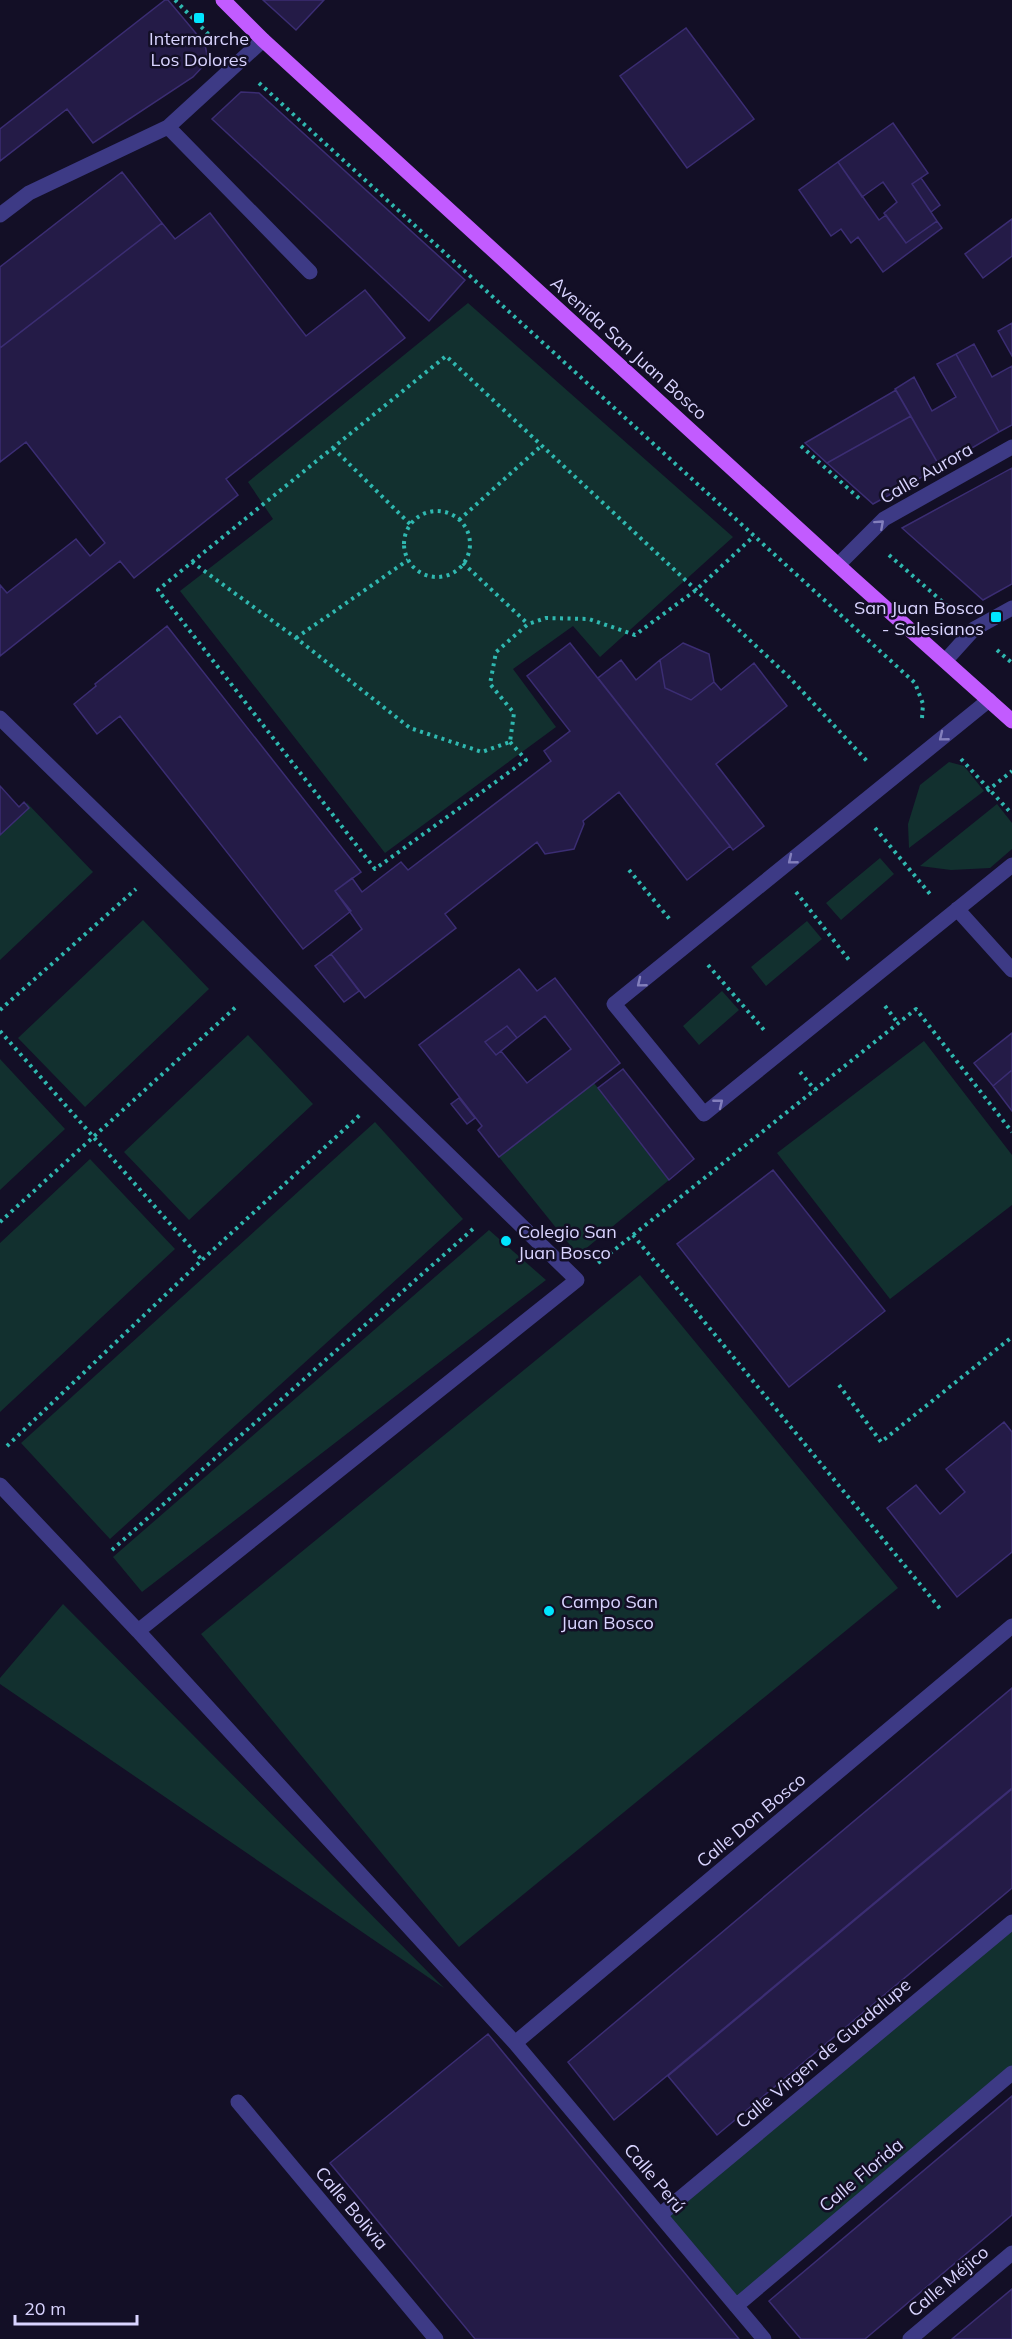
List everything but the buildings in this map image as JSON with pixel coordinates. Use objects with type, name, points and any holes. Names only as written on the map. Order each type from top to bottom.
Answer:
[{"type":"main road","name":"Avenida San Juan Bosco","points":[[223,0],[263,40],[838,565],[1012,720]]},
{"type":"street","points":[[0,215],[29,193],[168,126],[263,40]]},
{"type":"street","points":[[168,126],[310,272]]},
{"type":"street","name":"Calle Aurora","points":[[838,565],[884,519],[1012,447]]},
{"type":"street","points":[[945,660],[974,629],[1012,608]]},
{"type":"street","points":[[989,700],[614,1004],[705,1114],[1012,865]]},
{"type":"street","points":[[0,718],[577,1280],[138,1631]]},
{"type":"street","points":[[953,913],[1012,970]]},
{"type":"street","name":"Calle Perú","points":[[0,1485],[138,1631],[515,2043],[764,2339]]},
{"type":"street","name":"Calle Don Bosco","points":[[515,2043],[1012,1626]]},
{"type":"street","name":"Calle Virgen de Guadalupe","points":[[660,2215],[1012,1922]]},
{"type":"street","name":"Calle Florida","points":[[736,2306],[1012,2073]]},
{"type":"street","name":"Calle Bolivia","points":[[238,2102],[436,2339]]},
{"type":"street","name":"Calle Méjico","points":[[910,2339],[1012,2253]]},
{"type":"path","points":[[176,0],[238,65],[915,683],[923,704],[921,720],[1012,814]]},
{"type":"path","points":[[754,536],[696,590],[635,635],[589,619],[546,618],[528,624],[495,652],[490,684],[514,713],[510,742],[526,760],[375,869],[158,590],[446,356],[542,446],[696,590],[788,676],[887,782]]},
{"type":"path","points":[[459,520],[542,446]]},
{"type":"path","points":[[801,446],[897,530],[880,547],[1012,663]]},
{"type":"path","points":[[333,448],[410,524]]},
{"type":"path","points":[[429,512],[450,513],[459,520],[466,528],[469,540],[468,553],[463,563],[455,571],[437,577],[426,575],[415,569],[404,549],[405,534],[410,524],[418,516],[429,512]]},
{"type":"path","points":[[296,638],[408,560]]},
{"type":"path","points":[[192,562],[296,638],[410,728],[482,752],[510,742]]},
{"type":"path","points":[[463,563],[528,624]]},
{"type":"path","points":[[989,790],[1012,771]]},
{"type":"path","points":[[858,807],[953,913]]},
{"type":"path","points":[[0,1010],[157,870]]},
{"type":"path","points":[[629,870],[815,1090]]},
{"type":"path","points":[[779,870],[898,1023]]},
{"type":"path","points":[[0,1222],[237,1006]]},
{"type":"path","points":[[577,1280],[916,1009],[1012,1132]]},
{"type":"path","points":[[0,1031],[202,1260]]},
{"type":"path","points":[[7,1446],[202,1260],[361,1114]]},
{"type":"path","points":[[112,1550],[474,1228]]},
{"type":"path","points":[[633,1235],[942,1611]]},
{"type":"path","points":[[839,1384],[881,1442],[1012,1337]]},
{"type":"green space","points":[[468,303],[733,537],[600,657],[573,626],[513,669],[556,727],[385,853],[180,591],[273,519],[248,482]]},
{"type":"green space","points":[[949,762],[964,766],[984,791],[909,848],[908,824],[920,785]]},
{"type":"green space","points":[[27,803],[93,872],[0,960],[0,828]]},
{"type":"green space","points":[[997,804],[1012,823],[1012,849],[990,868],[951,870],[920,866]]},
{"type":"green space","points":[[880,858],[894,874],[841,920],[826,903]]},
{"type":"green space","points":[[143,920],[209,989],[85,1107],[18,1038]]},
{"type":"green space","points":[[807,921],[822,939],[766,986],[751,967]]},
{"type":"green space","points":[[722,991],[739,1010],[699,1045],[683,1026]]},
{"type":"green space","points":[[248,1035],[313,1104],[189,1220],[124,1152]]},
{"type":"green space","points":[[924,1041],[1012,1155],[1012,1205],[890,1299],[777,1153]]},
{"type":"green space","points":[[0,1059],[65,1129],[0,1190]]},
{"type":"green space","points":[[594,1083],[669,1180],[578,1255],[499,1157]]},
{"type":"green space","points":[[375,1122],[463,1219],[110,1539],[21,1443]]},
{"type":"green space","points":[[90,1159],[175,1249],[0,1412],[0,1243]]},
{"type":"green space","points":[[489,1230],[546,1280],[142,1592],[113,1557]]},
{"type":"green space","name":"Campo San Juan Bosco","points":[[640,1275],[898,1588],[459,1947],[201,1634]]},
{"type":"green space","points":[[63,1604],[444,1988],[0,1684],[0,1678]]},
{"type":"green space","points":[[1012,1922],[1012,2073],[736,2306],[660,2215]]},
{"type":"place","name":"Intermarche Los Dolores","points":[[199,18]]},
{"type":"place","name":"San Juan Bosco - Salesianos","points":[[996,617]]},
{"type":"place","name":"Colegio San Juan Bosco","points":[[506,1241]]},
{"type":"place","name":"Campo San Juan Bosco","points":[[549,1611]]}]
